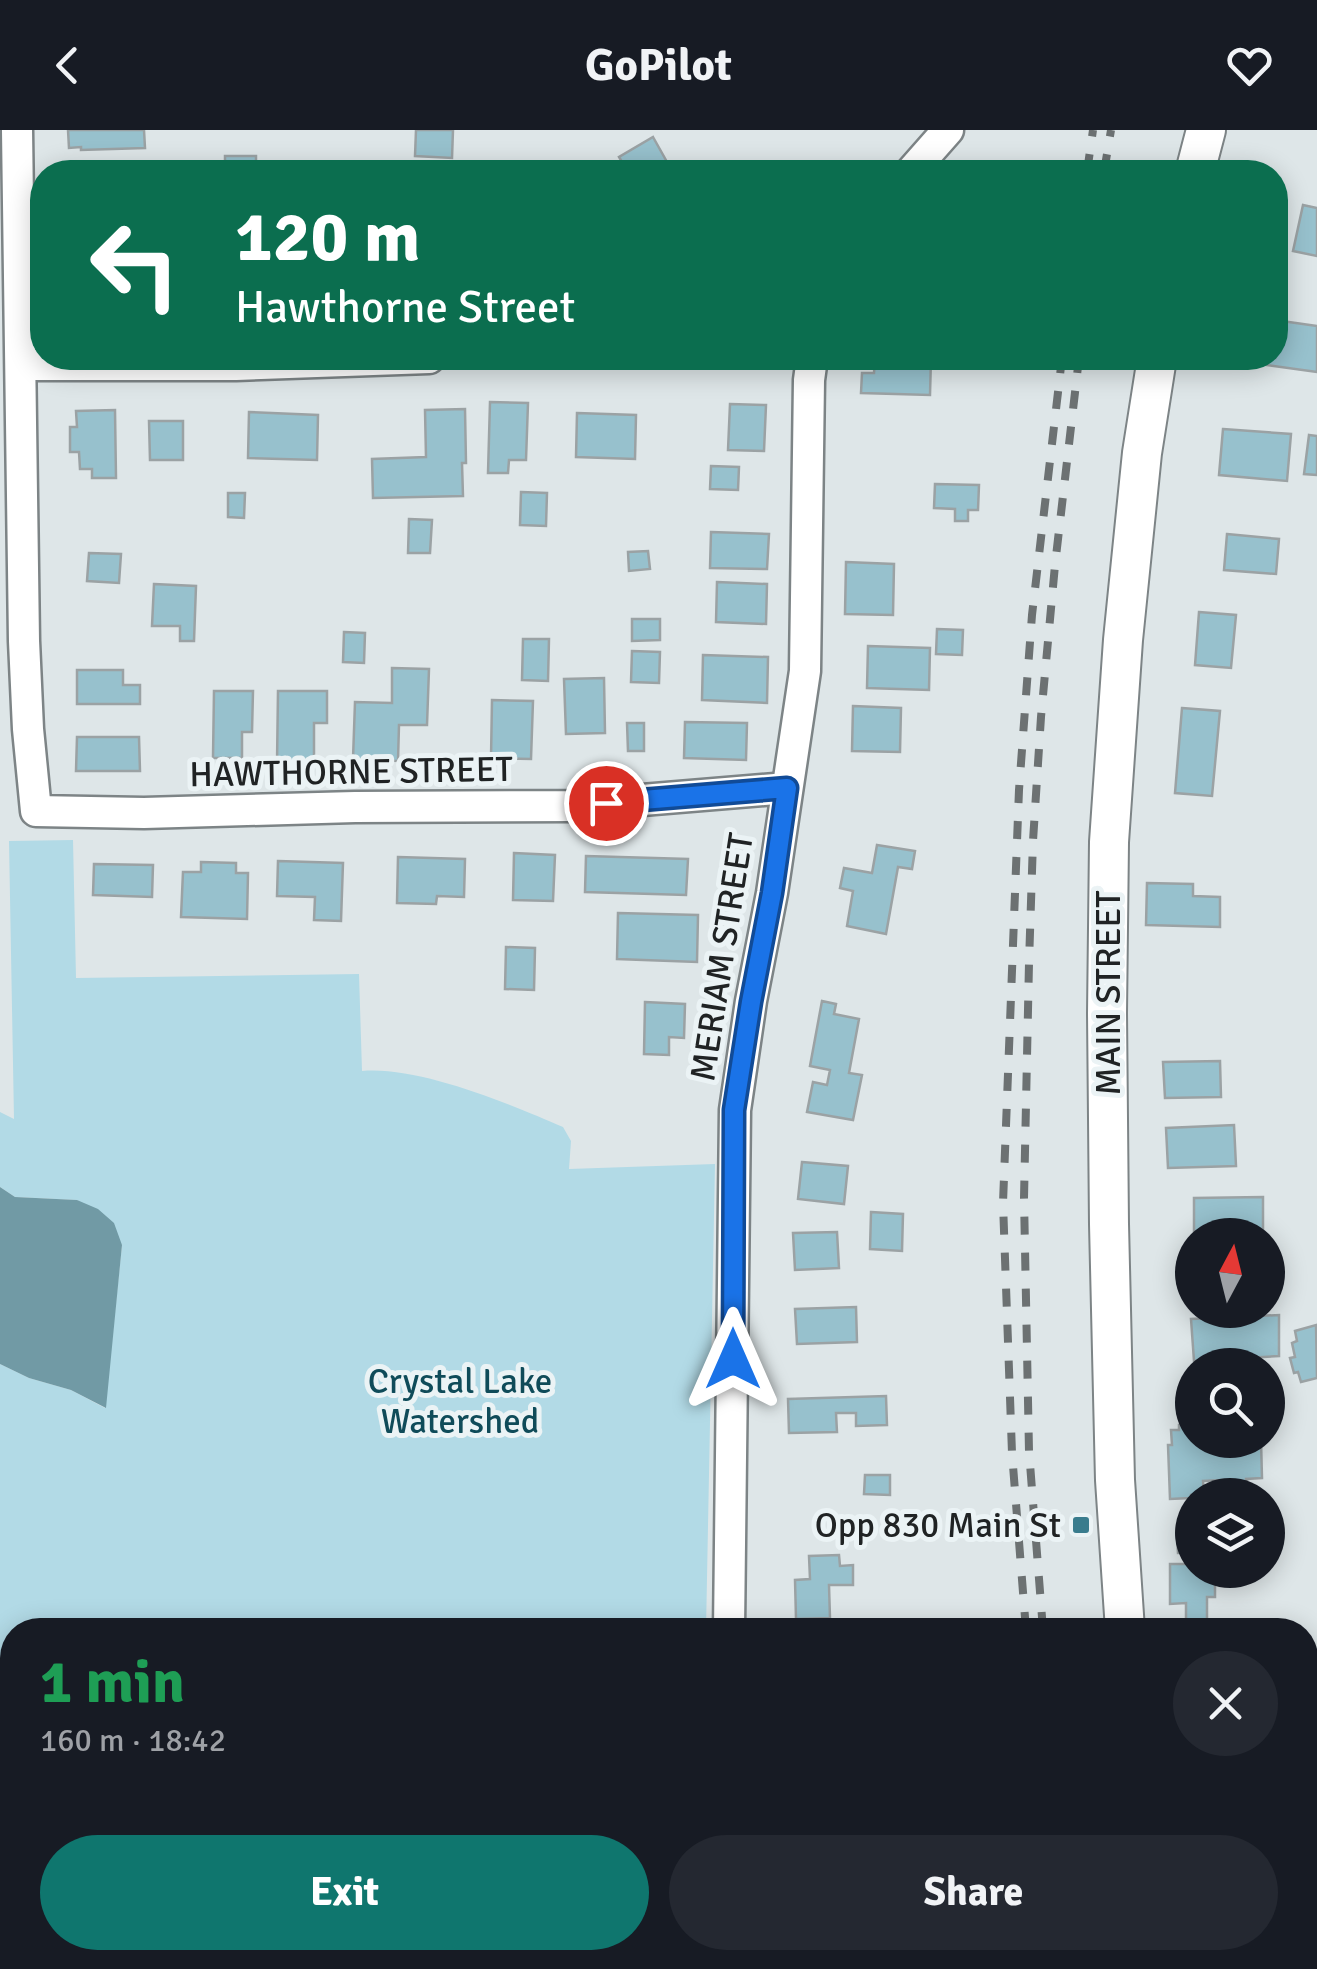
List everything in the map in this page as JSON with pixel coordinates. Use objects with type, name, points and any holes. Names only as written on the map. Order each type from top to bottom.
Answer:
[{"type":"main road","points":[[1197,160],[1206,130]]},
{"type":"main road","name":"MAIN STREET","points":[[1124,1618],[1115,1480],[1109,1224],[1109,842],[1123,640],[1154,370]]},
{"type":"street","points":[[17,130],[21,365],[30,365]]},
{"type":"street","points":[[922,160],[948,130]]},
{"type":"street","name":"HAWTHORNE STREET","points":[[21,365],[24,641],[36,811],[144,813],[356,806],[570,806],[787,788]]},
{"type":"street","name":"MERIAM STREET","points":[[729,1618],[734,1110],[805,671],[810,370]]},
{"type":"green space","name":"Crystal Lake Watershed","points":[[73,840],[76,978],[359,974],[362,1071],[437,1080],[563,1127],[571,1141],[569,1169],[715,1164],[706,1618],[0,1618],[0,1364],[29,1378],[71,1390],[105,1408],[122,1245],[77,1200],[15,1197],[0,1187],[0,1112],[14,1119],[9,841]]},
{"type":"shaded area","points":[[0,1187],[15,1197],[77,1200],[98,1209],[114,1223],[122,1245],[106,1408],[71,1390],[29,1378],[0,1364]]},
{"type":"building","points":[[68,130],[144,130],[145,148],[69,148]]},
{"type":"building","points":[[416,130],[453,130],[452,158],[415,156]]},
{"type":"building","points":[[653,137],[666,160],[621,160],[619,157]]},
{"type":"building","points":[[225,156],[256,156],[256,160],[225,160]]},
{"type":"building","points":[[1303,205],[1317,208],[1317,256],[1293,251]]},
{"type":"building","points":[[1288,322],[1317,326],[1317,372],[1288,368]]},
{"type":"building","points":[[931,370],[930,395],[861,393],[862,373]]},
{"type":"building","points":[[490,402],[528,403],[526,460],[509,460],[508,473],[488,473]]},
{"type":"building","points":[[730,404],[766,405],[764,451],[728,450]]},
{"type":"building","points":[[465,409],[463,496],[373,498],[372,459],[426,457],[425,410]]},
{"type":"building","points":[[115,410],[116,478],[92,478],[92,469],[80,469],[79,452],[70,452],[70,427],[77,427],[76,411]]},
{"type":"building","points":[[249,412],[318,415],[317,460],[248,458]]},
{"type":"building","points":[[577,413],[636,415],[635,459],[576,457]]},
{"type":"building","points":[[149,421],[183,421],[183,460],[150,460]]},
{"type":"building","points":[[1223,429],[1291,434],[1287,481],[1219,475]]},
{"type":"building","points":[[1309,435],[1317,436],[1317,475],[1304,474]]},
{"type":"building","points":[[711,466],[739,467],[738,490],[710,489]]},
{"type":"building","points":[[935,484],[979,485],[978,510],[968,510],[968,521],[955,521],[955,509],[934,508]]},
{"type":"building","points":[[521,492],[547,493],[546,526],[520,525]]},
{"type":"building","points":[[228,493],[245,493],[244,518],[228,517]]},
{"type":"building","points":[[409,519],[432,520],[430,553],[408,553]]},
{"type":"building","points":[[711,532],[769,534],[767,569],[710,568]]},
{"type":"building","points":[[1227,534],[1279,539],[1276,574],[1224,570]]},
{"type":"building","points":[[648,551],[650,569],[629,571],[628,552]]},
{"type":"building","points":[[89,553],[121,554],[119,583],[87,581]]},
{"type":"building","points":[[846,562],[894,564],[893,615],[845,614]]},
{"type":"building","points":[[717,582],[767,584],[766,624],[716,622]]},
{"type":"building","points":[[154,584],[196,586],[194,641],[180,641],[180,626],[152,626]]},
{"type":"building","points":[[1199,612],[1236,615],[1231,668],[1195,665]]},
{"type":"building","points":[[632,619],[660,619],[660,640],[632,641]]},
{"type":"building","points":[[937,629],[963,630],[962,655],[936,654]]},
{"type":"building","points":[[344,632],[365,633],[364,663],[343,662]]},
{"type":"building","points":[[523,639],[549,639],[548,681],[522,680]]},
{"type":"building","points":[[868,646],[930,648],[929,690],[867,688]]},
{"type":"building","points":[[632,651],[660,652],[659,683],[631,682]]},
{"type":"building","points":[[703,655],[768,657],[767,703],[702,700]]},
{"type":"building","points":[[392,668],[429,669],[427,725],[399,725],[398,761],[353,759],[355,702],[392,703]]},
{"type":"building","points":[[77,670],[123,670],[123,685],[140,685],[140,704],[77,704]]},
{"type":"building","points":[[604,678],[605,733],[566,734],[564,679]]},
{"type":"building","points":[[214,691],[253,691],[252,732],[242,732],[242,758],[213,758]]},
{"type":"building","points":[[278,691],[327,691],[327,723],[314,723],[314,764],[277,764]]},
{"type":"building","points":[[492,700],[533,701],[531,759],[491,758]]},
{"type":"building","points":[[853,706],[901,708],[900,752],[852,751]]},
{"type":"building","points":[[1182,708],[1220,711],[1212,796],[1175,793]]},
{"type":"building","points":[[685,722],[747,723],[746,760],[684,758]]},
{"type":"building","points":[[627,723],[644,723],[644,751],[628,751]]},
{"type":"building","points":[[77,737],[139,737],[140,771],[76,771]]},
{"type":"building","points":[[877,845],[915,851],[912,869],[898,867],[886,934],[847,926],[853,891],[840,888],[844,868],[872,873]]},
{"type":"building","points":[[514,853],[555,855],[553,901],[513,900]]},
{"type":"building","points":[[586,856],[688,859],[686,895],[585,892]]},
{"type":"building","points":[[398,857],[465,859],[464,897],[437,896],[436,904],[397,903]]},
{"type":"building","points":[[278,861],[343,863],[341,921],[314,920],[315,897],[277,896]]},
{"type":"building","points":[[201,862],[236,863],[236,873],[248,873],[247,919],[181,917],[183,872],[201,872]]},
{"type":"building","points":[[94,864],[153,865],[152,897],[93,895]]},
{"type":"building","points":[[1147,883],[1193,884],[1193,896],[1220,897],[1220,927],[1146,925]]},
{"type":"building","points":[[618,913],[698,915],[697,962],[617,959]]},
{"type":"building","points":[[506,947],[535,948],[534,990],[505,989]]},
{"type":"building","points":[[822,1001],[836,1004],[834,1014],[859,1019],[849,1073],[862,1075],[853,1120],[807,1112],[813,1082],[827,1085],[830,1070],[810,1066]]},
{"type":"building","points":[[645,1002],[685,1004],[684,1038],[669,1037],[669,1055],[644,1054]]},
{"type":"building","points":[[1220,1061],[1221,1097],[1165,1098],[1163,1062]]},
{"type":"building","points":[[1234,1125],[1236,1166],[1168,1168],[1166,1128]]},
{"type":"building","points":[[802,1162],[848,1166],[844,1204],[798,1199]]},
{"type":"building","points":[[1263,1197],[1263,1218],[1194,1218],[1194,1198]]},
{"type":"building","points":[[871,1212],[903,1214],[902,1251],[870,1249]]},
{"type":"building","points":[[837,1232],[839,1268],[795,1270],[793,1233]]},
{"type":"building","points":[[856,1307],[857,1342],[797,1344],[795,1309]]},
{"type":"building","points":[[1316,1325],[1317,1378],[1301,1382],[1290,1358],[1295,1357],[1295,1331]]},
{"type":"building","points":[[1192,1328],[1279,1328],[1279,1348],[1193,1348]]},
{"type":"building","points":[[886,1396],[887,1425],[856,1426],[856,1413],[836,1413],[837,1432],[789,1433],[788,1399]]},
{"type":"building","points":[[1171,1430],[1175,1430],[1175,1458],[1261,1458],[1262,1478],[1175,1478],[1175,1499],[1170,1499]]},
{"type":"building","points":[[865,1475],[890,1475],[890,1495],[864,1494]]},
{"type":"building","points":[[839,1555],[840,1566],[853,1565],[853,1585],[829,1585],[830,1618],[796,1618],[795,1580],[810,1579],[809,1556]]},
{"type":"building","points":[[1170,1564],[1175,1564],[1175,1588],[1215,1588],[1215,1597],[1207,1597],[1207,1618],[1186,1618],[1186,1603],[1170,1604]]},
{"type":"railway","points":[[1089,160],[1093,130]]},
{"type":"railway","points":[[1106,160],[1111,130]]},
{"type":"railway","points":[[1025,1618],[1012,1453],[1003,1203],[1019,790],[1032,615],[1061,370]]},
{"type":"railway","points":[[1042,1618],[1029,1451],[1024,1198],[1029,963],[1041,717],[1078,370]]},
{"type":"place","name":"Opp 830 Main St","points":[[1081,1525]]},
{"type":"route","points":[[606,803],[787,788],[734,1110],[733,1359]]}]
